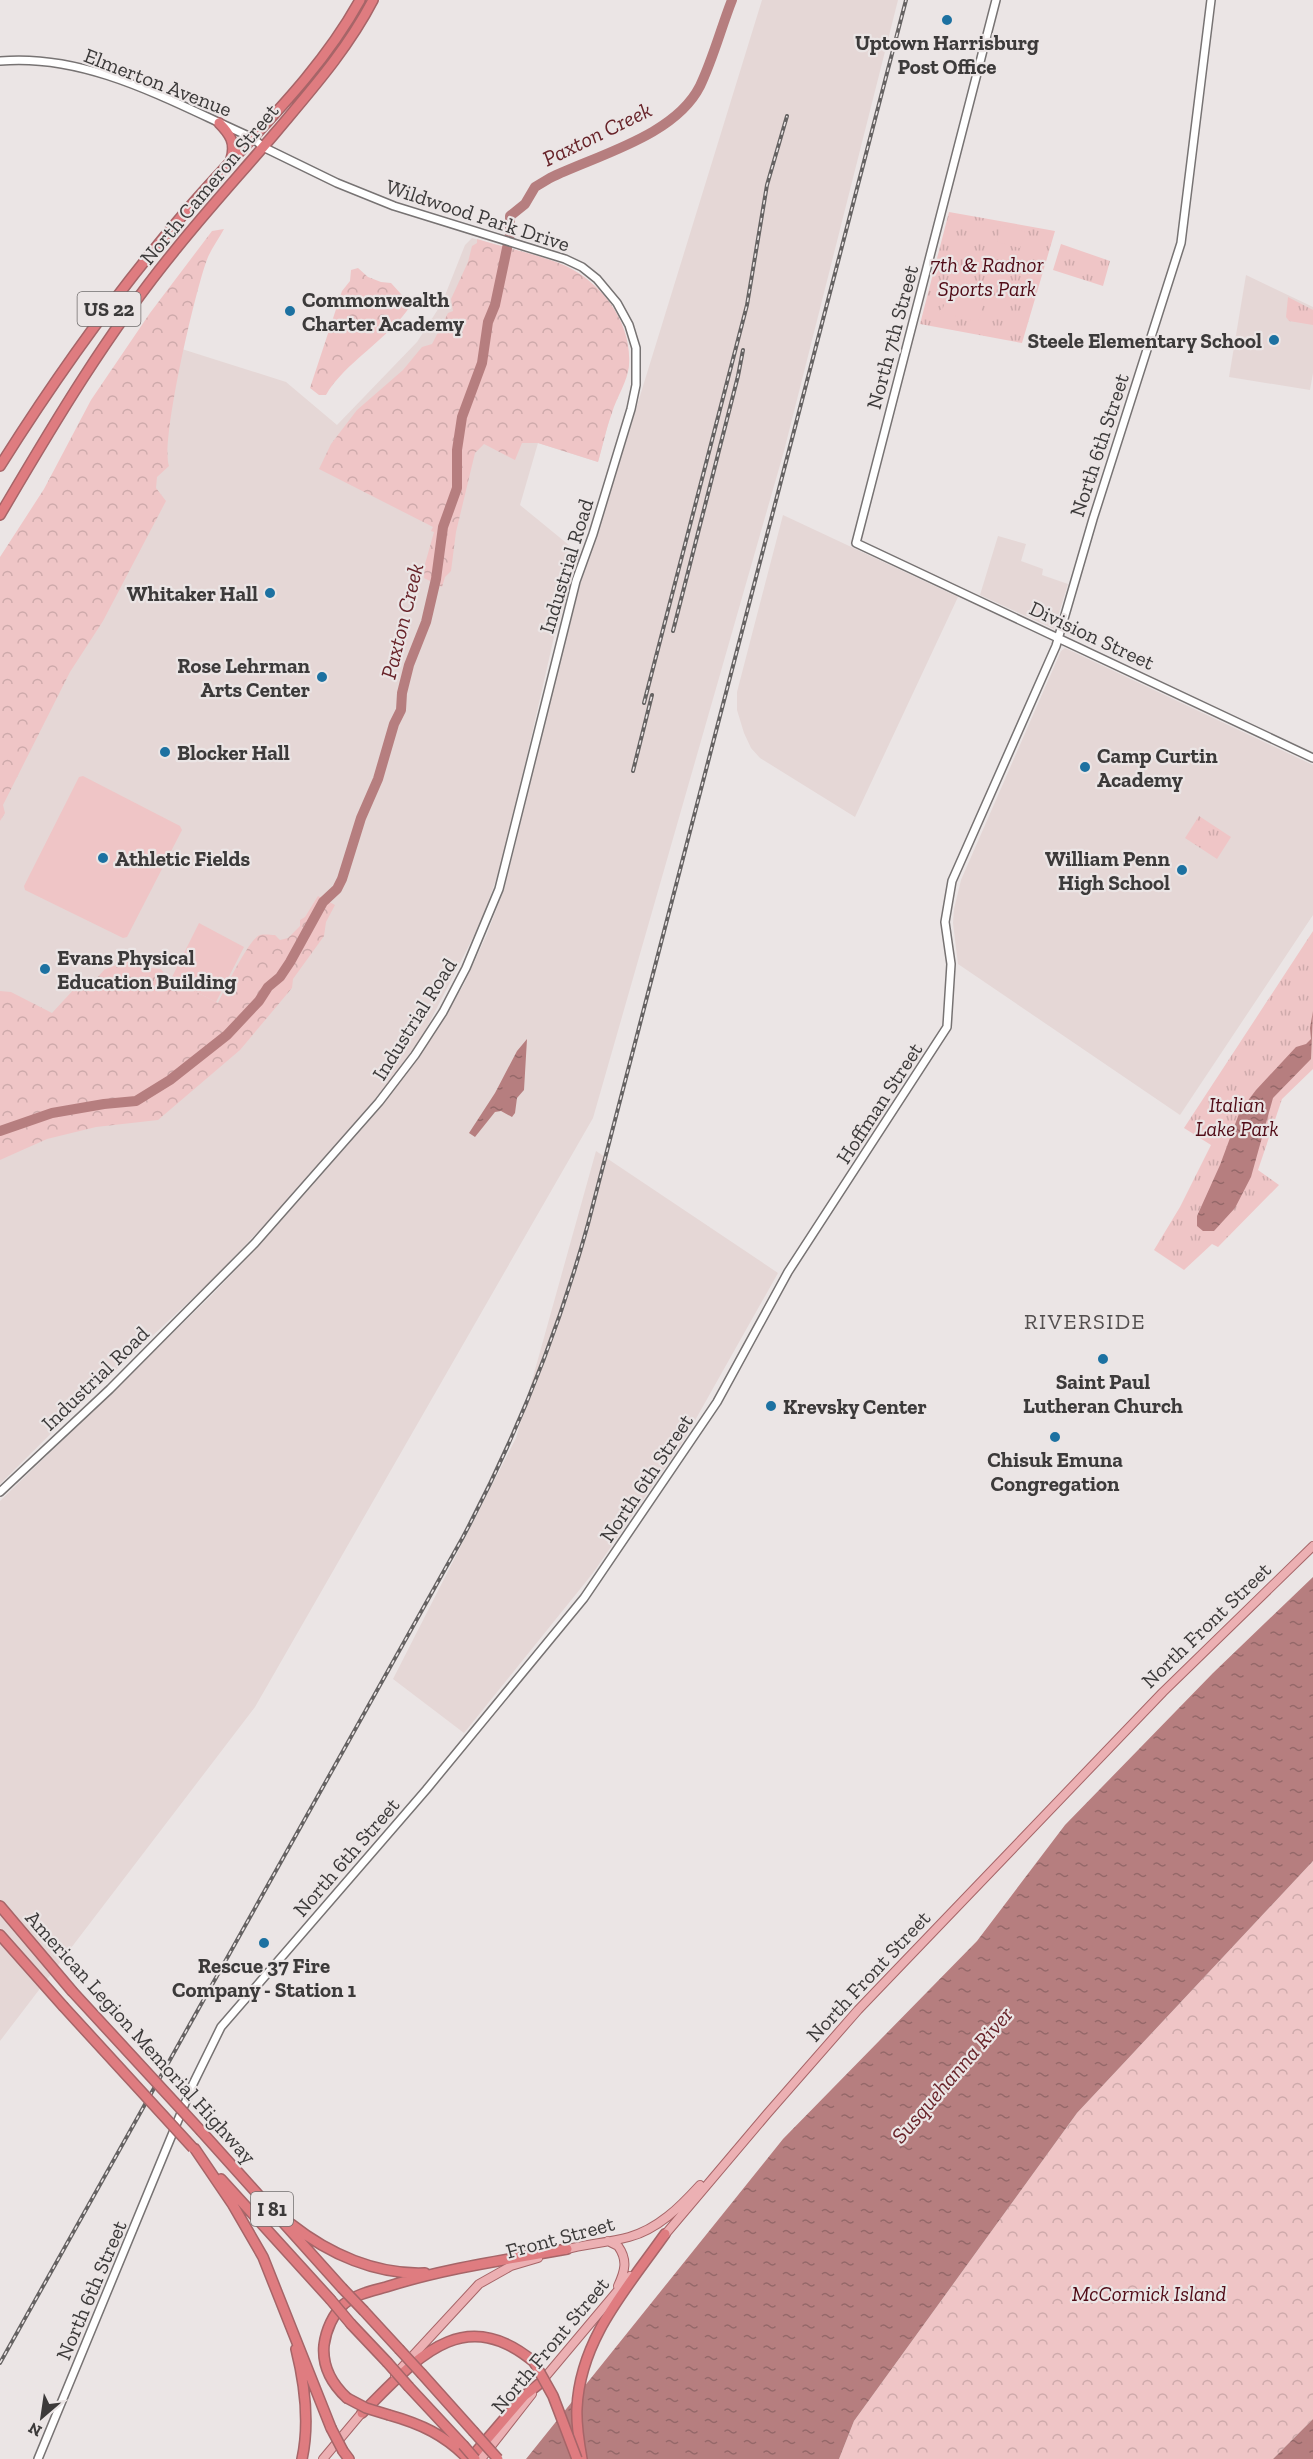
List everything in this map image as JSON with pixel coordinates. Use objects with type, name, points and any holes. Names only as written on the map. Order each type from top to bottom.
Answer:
[{"type":"highway","name":"North Cameron Street","points":[[0,466],[64,370],[124,288],[169,231],[328,51],[360,0]]},
{"type":"highway","name":"North Cameron Street","points":[[0,514],[70,397],[121,321],[174,251],[334,64],[373,0]]},
{"type":"highway","points":[[219,123],[232,142],[230,161]]},
{"type":"highway","name":"American Legion Memorial Highway","points":[[0,1906],[72,1991],[498,2459]]},
{"type":"highway","name":"American Legion Memorial Highway","points":[[0,1935],[387,2362],[461,2447]]},
{"type":"highway","points":[[194,2149],[249,2230],[263,2257],[328,2419],[349,2459]]},
{"type":"highway","points":[[262,2198],[308,2237],[344,2257],[382,2269],[420,2273],[439,2272]]},
{"type":"highway","points":[[582,2459],[577,2409],[580,2385],[589,2350],[607,2316],[665,2234]]},
{"type":"highway","points":[[539,2384],[524,2396],[469,2459],[461,2447],[431,2429],[366,2408],[347,2398],[333,2381],[324,2358],[326,2337],[335,2316],[343,2306],[360,2295],[439,2272],[567,2249]]},
{"type":"highway","points":[[287,2314],[299,2360],[306,2410],[306,2439],[302,2459]]},
{"type":"highway","points":[[362,2413],[417,2359],[447,2341],[472,2335],[491,2338],[513,2346],[534,2362],[553,2397],[576,2459]]},
{"type":"highway","name":"I 81","points":[[461,2447],[476,2459]]},
{"type":"main road","name":"North Front Street","points":[[481,2459],[539,2384],[766,2114],[858,2010],[1163,1692],[1313,1546]]},
{"type":"main road","name":"Front Street","points":[[323,2459],[445,2318],[479,2284],[511,2266],[567,2249],[642,2232],[666,2218],[687,2199],[766,2114]]},
{"type":"main road","points":[[608,2241],[620,2247],[625,2261],[624,2272],[614,2295]]},
{"type":"street","name":"North 7th Street","points":[[856,543],[996,0]]},
{"type":"street","name":"North 6th Street","points":[[952,881],[1058,638],[1092,519],[1180,243],[1211,0]]},
{"type":"street","name":"Elmerton Avenue","points":[[0,61],[41,60],[82,68],[135,87],[219,123],[253,138],[263,147]]},
{"type":"street","name":"Wildwood Park Drive","points":[[263,147],[385,202],[566,259],[582,267],[611,294],[624,314],[633,336],[637,359]]},
{"type":"street","name":"Industrial Road","points":[[0,1492],[110,1389],[255,1243],[379,1102],[415,1055],[452,996],[488,919],[506,867],[532,751],[576,581],[593,534],[634,397],[637,359]]},
{"type":"street","name":"Division Street","points":[[856,543],[1313,758]]},
{"type":"street","name":"Hoffman Street","points":[[760,1321],[788,1272],[947,1027],[951,964],[945,922],[952,881]]},
{"type":"street","name":"North 6th Street","points":[[38,2459],[193,2084],[220,2028],[426,1790],[585,1599],[717,1402],[760,1321]]},
{"type":"shaded area","points":[[762,0],[898,0],[784,451],[593,1118],[255,1707],[0,2041],[0,1501],[211,1296],[261,1243],[366,1124],[437,1029],[464,984],[504,889],[577,593],[599,529]]},
{"type":"shaded area","points":[[472,238],[563,265],[587,279],[608,300],[621,322],[629,367],[611,413],[598,462],[538,443],[520,505],[581,555],[554,637],[504,857],[481,922],[424,1033],[376,1103],[325,1161],[214,1278],[97,1388],[0,1484],[0,589],[144,337],[286,382],[337,425],[417,342],[442,303],[465,245]]},
{"type":"shaded area","name":"Steele Elementary School","points":[[1246,275],[1313,307],[1313,373],[1310,390],[1229,377]]},
{"type":"shaded area","points":[[783,515],[958,597],[855,817],[760,758],[751,748],[737,710],[737,692]]},
{"type":"shaded area","points":[[998,536],[1026,544],[1021,561],[1043,569],[1042,575],[1068,584],[1054,629],[980,595]]},
{"type":"shaded area","points":[[1065,648],[1313,765],[1313,915],[1180,1115],[958,964],[953,923],[961,880],[1061,651]]},
{"type":"shaded area","points":[[596,1151],[778,1273],[684,1440],[593,1573],[464,1733],[393,1679],[516,1438]]},
{"type":"green space","name":"7th & Radnor Sports Park","points":[[949,212],[1055,231],[1022,343],[920,324]]},
{"type":"green space","points":[[1001,225],[1025,232],[1020,248],[997,242]]},
{"type":"green space","points":[[224,229],[210,254],[203,273],[188,330],[174,397],[168,451],[169,466],[157,477],[156,488],[166,501],[103,621],[70,672],[3,805],[5,813],[0,821],[0,557],[44,489],[91,400],[150,313],[212,231]]},
{"type":"green space","points":[[477,239],[566,266],[592,283],[603,294],[620,320],[629,349],[629,365],[598,462],[538,443],[522,443],[515,460],[484,444],[475,453],[456,532],[451,571],[445,577],[442,587],[424,578],[425,564],[434,532],[431,531],[433,527],[319,469],[331,444],[357,410],[403,370],[422,347],[432,344],[448,313],[453,311],[451,299],[468,262],[472,246],[477,243]]},
{"type":"green space","points":[[1061,244],[1110,261],[1103,286],[1053,270]]},
{"type":"green space","points":[[358,268],[368,277],[391,283],[411,305],[391,328],[344,372],[326,395],[319,395],[310,388],[342,291],[350,281],[351,270]]},
{"type":"green space","points":[[953,278],[962,278],[976,285],[982,306],[978,322],[948,314],[943,316],[939,311],[943,308]]},
{"type":"green space","points":[[1288,297],[1313,310],[1313,325],[1289,321],[1286,317]]},
{"type":"green space","name":"Athletic Fields","points":[[83,776],[180,826],[182,830],[127,937],[123,938],[25,890],[24,886],[79,777]]},
{"type":"green space","points":[[1199,816],[1231,837],[1217,859],[1185,838]]},
{"type":"green space","points":[[318,896],[335,905],[326,922],[324,936],[293,979],[292,988],[240,1050],[158,1120],[96,1127],[47,1139],[0,1160],[0,991],[11,992],[52,1013],[76,987],[95,980],[105,969],[133,956],[151,968],[161,969],[167,977],[218,1003],[238,965],[256,938],[260,935],[275,935],[280,940],[288,938],[300,926],[300,920],[305,917]]},
{"type":"green space","points":[[199,923],[244,947],[216,1002],[171,979]]},
{"type":"green space","name":"Italian Lake Park","points":[[1313,931],[1313,1069],[1282,1099],[1258,1170],[1279,1185],[1218,1247],[1212,1244],[1184,1270],[1154,1250],[1180,1207],[1211,1145],[1184,1128]]},
{"type":"green space","name":"McCormick Island","points":[[1313,1861],[1313,2419],[1273,2459],[839,2459],[854,2421],[1077,2113]]},
{"type":"water","points":[[1313,1011],[1311,1059],[1273,1098],[1251,1177],[1235,1208],[1214,1231],[1203,1231],[1197,1226],[1197,1216],[1220,1165],[1240,1111],[1296,1047],[1306,1044],[1311,1039]]},
{"type":"water","points":[[527,1039],[524,1090],[517,1098],[515,1113],[512,1117],[501,1111],[495,1112],[475,1137],[469,1133],[495,1093],[517,1051]]},
{"type":"water","name":"Susquehanna River","points":[[1313,1577],[1313,1861],[1077,2113],[854,2421],[839,2459],[526,2459],[783,2139],[977,1941],[1065,1825],[1213,1673]]},
{"type":"water","points":[[1313,2419],[1313,2459],[1273,2459]]},
{"type":"waterway","name":"Paxton Creek","points":[[0,1131],[52,1113],[136,1101],[170,1080],[227,1035],[259,1001],[268,987],[280,977],[290,962],[323,902],[337,889],[342,879],[361,818],[378,779],[394,724],[401,710],[402,693],[409,665],[426,622],[436,579],[443,527],[457,488],[457,450],[462,417],[482,363],[488,322],[495,305],[510,234],[510,216],[525,204],[535,187],[569,169],[633,142],[673,118],[700,86],[732,0]]},
{"type":"railway","points":[[0,2363],[463,1537],[501,1461],[549,1345],[588,1224],[906,0]]},
{"type":"railway","points":[[644,703],[747,305],[767,185],[787,116]]},
{"type":"railway","points":[[673,631],[743,350]]},
{"type":"railway","points":[[633,771],[652,695]]},
{"type":"place","name":"Uptown Harrisburg Post Office","points":[[947,20]]},
{"type":"place","name":"Commonwealth Charter Academy","points":[[290,311]]},
{"type":"place","name":"Steele Elementary School","points":[[1274,340]]},
{"type":"place","name":"Whitaker Hall","points":[[270,593]]},
{"type":"place","name":"Rose Lehrman Arts Center","points":[[322,677]]},
{"type":"place","name":"Blocker Hall","points":[[165,752]]},
{"type":"place","name":"Camp Curtin Academy","points":[[1085,767]]},
{"type":"place","name":"Athletic Fields","points":[[103,858]]},
{"type":"place","name":"William Penn High School","points":[[1182,870]]},
{"type":"place","name":"Evans Physical Education Building","points":[[45,969]]},
{"type":"place","name":"Saint Paul Lutheran Church","points":[[1103,1359]]},
{"type":"place","name":"Krevsky Center","points":[[771,1406]]},
{"type":"place","name":"Chisuk Emuna Congregation","points":[[1055,1437]]},
{"type":"place","name":"Rescue 37 Fire Company - Station 1","points":[[264,1943]]},
{"type":"district","name":"RIVERSIDE","points":[[1085,1321]]}]
